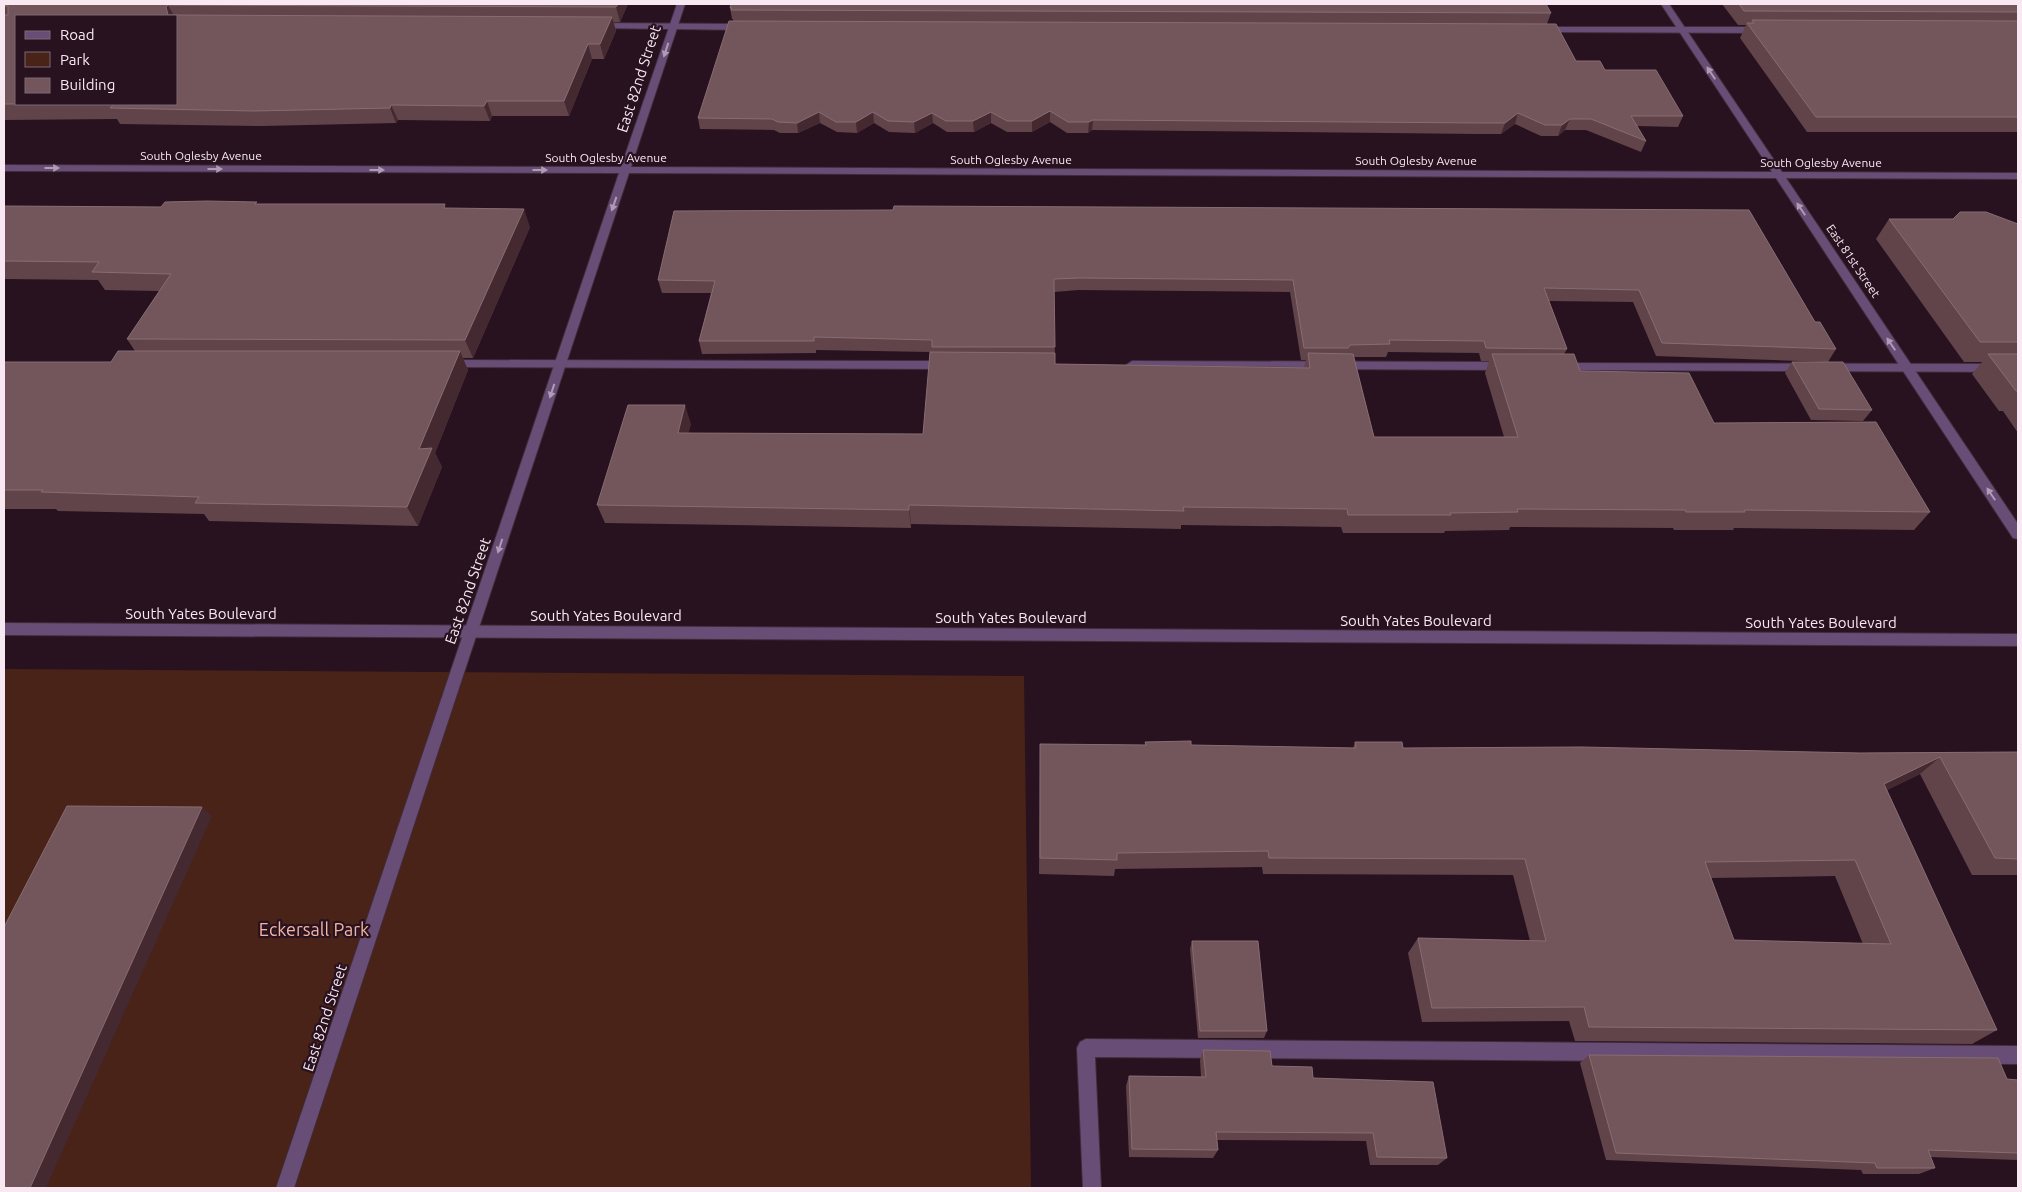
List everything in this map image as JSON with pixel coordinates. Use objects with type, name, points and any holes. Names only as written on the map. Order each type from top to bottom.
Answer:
[{"type":"street","name":"East 82nd Street","points":[[285,1188],[682,4]]},
{"type":"street","name":"East 81st Street","points":[[1665,4],[2018,534]]},
{"type":"street","points":[[582,26],[759,27]]},
{"type":"street","points":[[1534,29],[1772,30]]},
{"type":"street","name":"South Oglesby Avenue","points":[[4,168],[2018,176]]},
{"type":"street","points":[[437,364],[963,365]]},
{"type":"street","points":[[1123,365],[1512,366]]},
{"type":"street","points":[[1552,366],[2018,368]]},
{"type":"street","name":"South Yates Boulevard","points":[[4,629],[2018,640]]},
{"type":"street","points":[[1092,1188],[1086,1048],[2018,1055]]},
{"type":"green space","name":"Eckersall Park","points":[[4,669],[1024,676],[1031,1188],[4,1188]]},
{"type":"building","points":[[4,4],[618,4],[616,7],[168,5],[166,7],[168,15],[15,15],[15,104],[4,104],[4,15],[8,15],[8,6],[4,6]]},
{"type":"building","points":[[731,4],[1546,4],[1551,13],[731,10]]},
{"type":"building","points":[[1739,4],[2018,4],[2018,12],[1744,11]]},
{"type":"building","points":[[178,15],[612,17],[600,44],[588,44],[564,101],[487,101],[484,106],[391,105],[390,108],[254,111],[110,108],[113,105],[178,105]]},
{"type":"building","points":[[1752,20],[2018,21],[2018,117],[1816,117],[1747,23],[1754,23]]},
{"type":"building","points":[[729,21],[1556,24],[1576,61],[1600,61],[1605,70],[1656,70],[1683,116],[1631,116],[1646,141],[1591,119],[1570,119],[1562,125],[1545,125],[1518,113],[1505,123],[1093,120],[1089,122],[1068,122],[1050,111],[1032,121],[1007,121],[991,112],[973,121],[946,121],[932,113],[914,122],[888,121],[873,112],[856,122],[836,122],[819,112],[797,123],[778,122],[772,119],[698,118]]},
{"type":"building","points":[[165,202],[257,202],[255,204],[445,204],[444,208],[524,209],[465,340],[127,339],[171,274],[92,272],[99,262],[4,261],[4,206],[161,207]]},
{"type":"building","points":[[894,206],[1749,210],[1815,322],[1820,322],[1836,349],[1662,343],[1639,290],[1544,288],[1567,349],[1486,348],[1484,341],[1389,340],[1390,344],[1350,345],[1348,348],[1304,348],[1293,280],[1079,278],[1054,279],[1055,347],[932,347],[932,340],[814,337],[814,341],[699,341],[715,281],[658,280],[674,211],[893,210]]},
{"type":"building","points":[[1960,212],[1986,212],[2018,224],[2018,342],[1980,342],[1889,219],[1953,219]]},
{"type":"building","points":[[118,351],[460,351],[419,449],[432,448],[407,507],[195,503],[199,497],[4,490],[4,362],[111,362]]},
{"type":"building","points":[[930,352],[1055,353],[1055,364],[1310,368],[1308,353],[1353,354],[1374,437],[1518,437],[1492,354],[1574,354],[1580,371],[1689,373],[1714,423],[1876,422],[1930,512],[1744,510],[1745,512],[1686,512],[1685,510],[1517,509],[1518,512],[1450,513],[1451,515],[1348,515],[1347,509],[1183,507],[1184,511],[909,505],[909,510],[597,505],[628,405],[685,405],[678,433],[923,434]]},
{"type":"building","points":[[1988,354],[2018,354],[2018,391],[2016,391]]},
{"type":"building","points":[[1792,362],[1843,362],[1872,410],[1819,409]]},
{"type":"building","points":[[1191,741],[1191,745],[1356,748],[1355,742],[1402,742],[1403,748],[1582,747],[1860,753],[2018,752],[2018,859],[1995,858],[1940,757],[1884,784],[1997,1030],[1589,1027],[1584,1007],[1432,1008],[1418,938],[1546,941],[1525,859],[1269,858],[1268,851],[1117,853],[1117,860],[1040,858],[1040,744],[1146,745],[1145,742]],"holes":[[[1855,860],[1891,944],[1734,940],[1705,862]]]},
{"type":"building","points":[[67,806],[202,807],[30,1188],[4,1188],[4,927]]},
{"type":"building","points":[[1192,941],[1258,941],[1267,1031],[1200,1031]]},
{"type":"building","points":[[1203,1050],[1270,1051],[1272,1066],[1312,1067],[1313,1078],[1433,1082],[1447,1158],[1377,1157],[1373,1133],[1216,1132],[1218,1150],[1132,1149],[1129,1076],[1206,1077]]},
{"type":"building","points":[[1589,1055],[1998,1058],[2007,1079],[2018,1080],[2018,1153],[1928,1150],[1935,1168],[1877,1168],[1875,1163],[1616,1153]]}]
